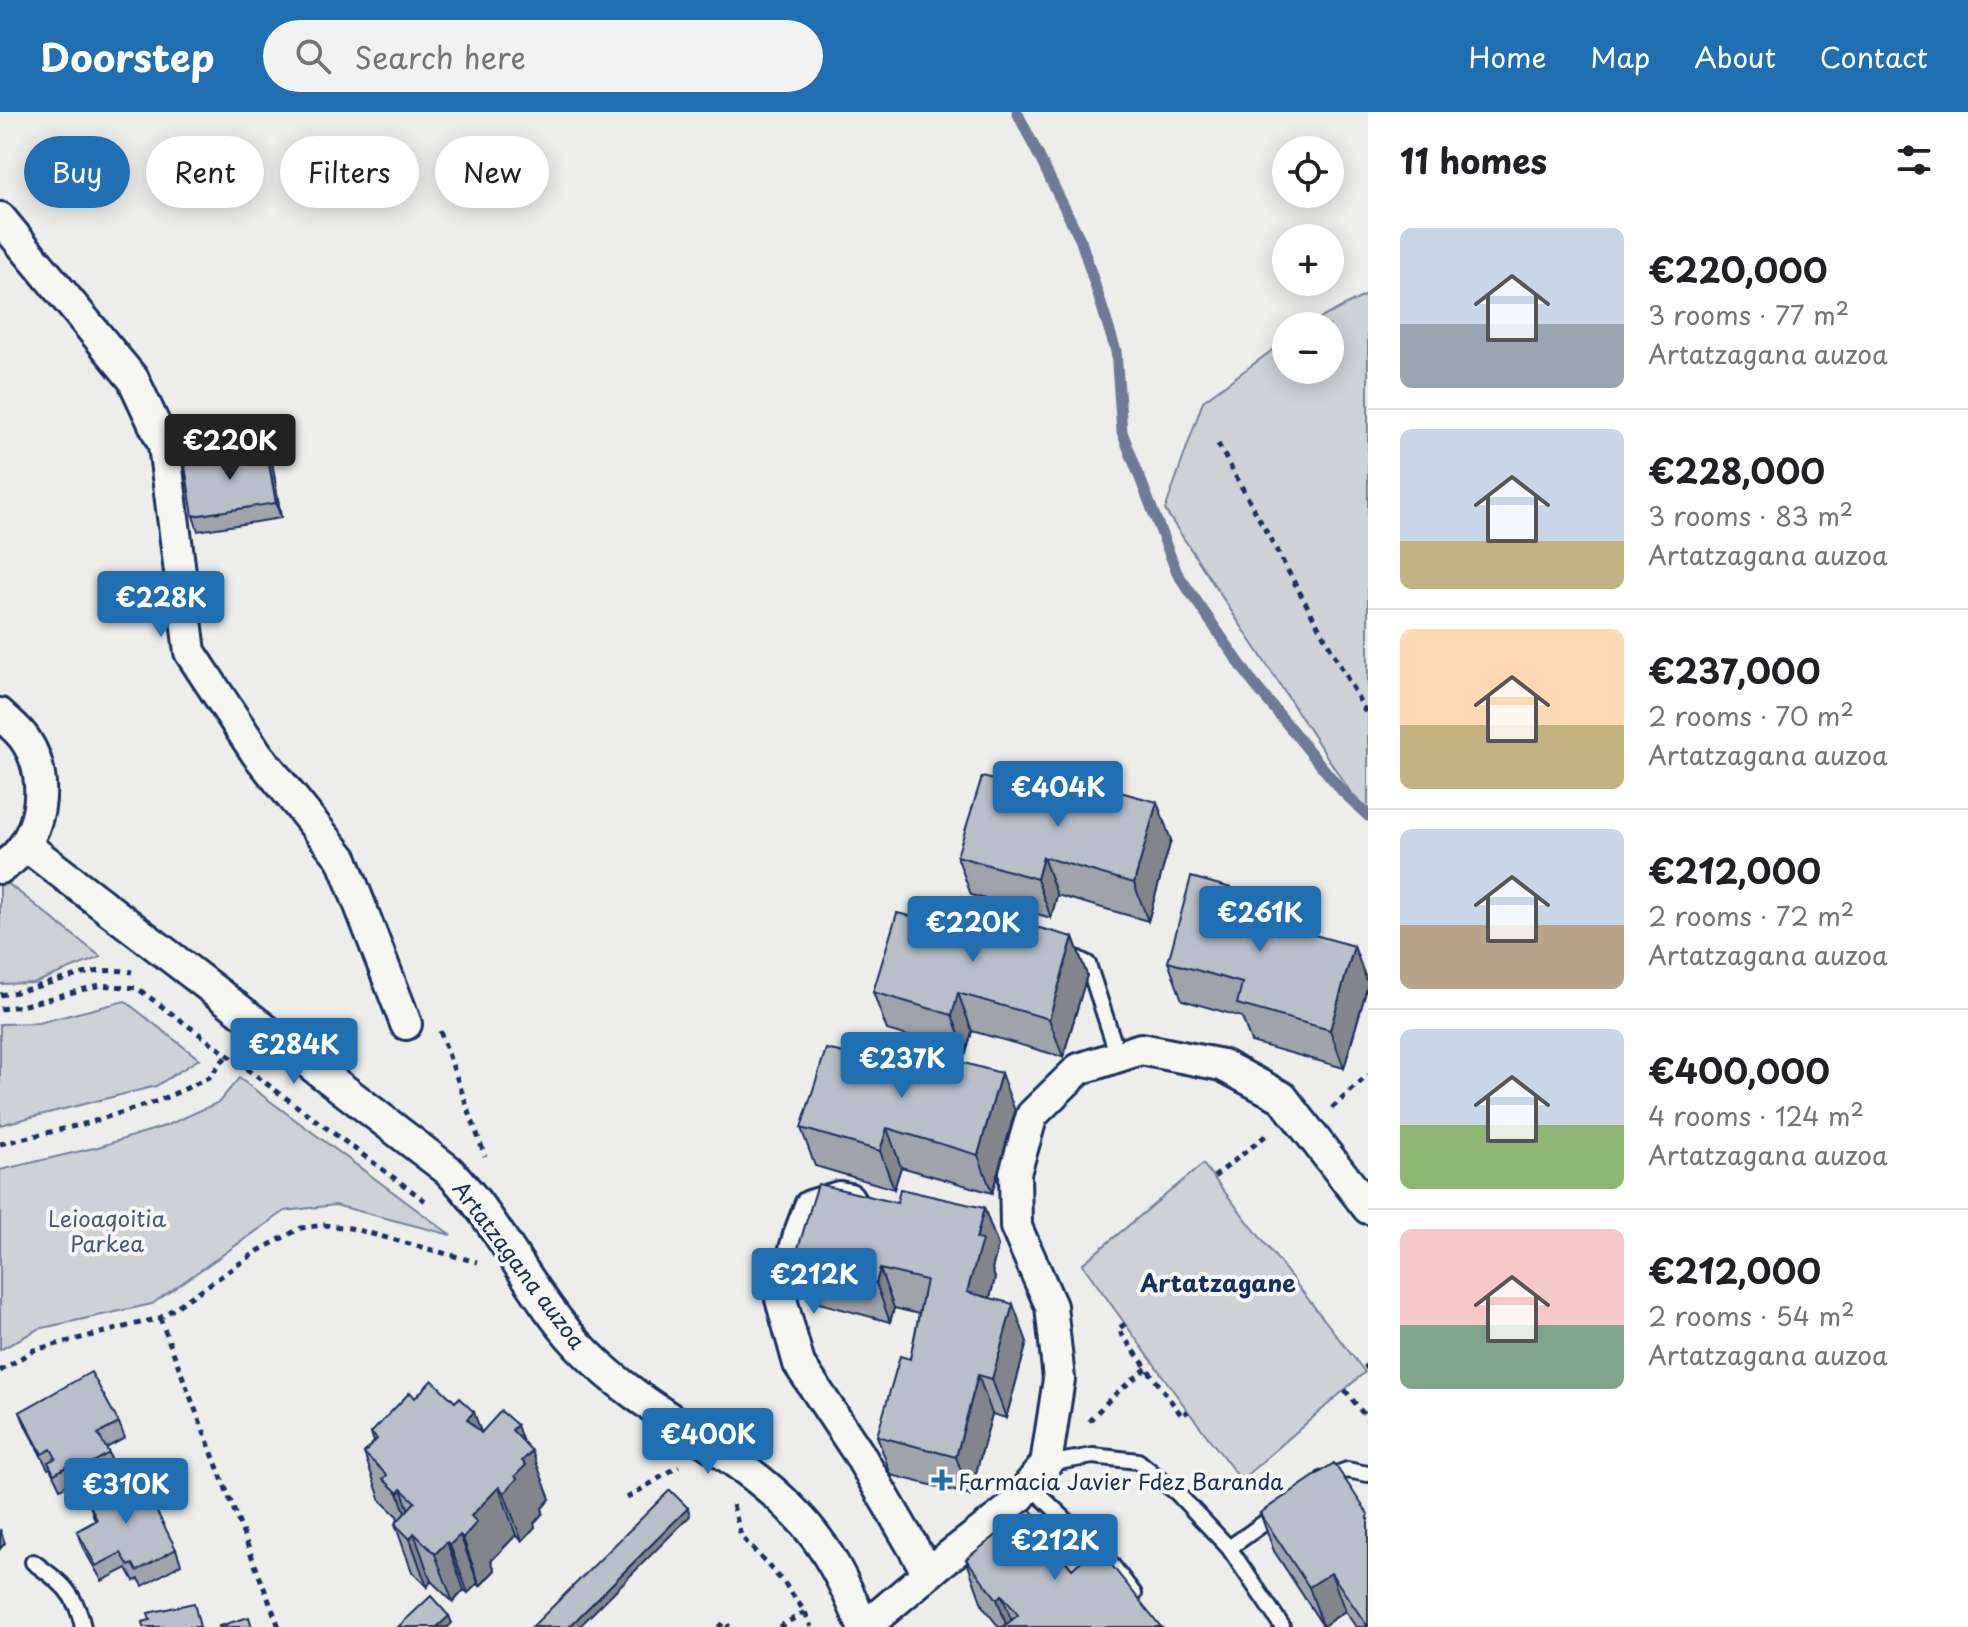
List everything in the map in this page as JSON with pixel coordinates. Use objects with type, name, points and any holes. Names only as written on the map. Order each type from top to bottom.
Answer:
[{"type":"street","points":[[0,218],[133,379],[164,445],[190,652],[257,754],[342,859],[406,1024]]},
{"type":"street","points":[[0,714],[27,741],[40,775],[39,812],[25,845],[0,868]]},
{"type":"street","name":"Artatzagana auzoa","points":[[25,845],[448,1170],[472,1194],[563,1328],[587,1355],[621,1385],[771,1489],[797,1514],[819,1541],[844,1581],[864,1627],[1009,1510],[1038,1475]]},
{"type":"street","points":[[1038,1475],[1059,1379],[1051,1306],[1002,1227],[1026,1112],[1079,1069],[1141,1049],[1222,1065],[1282,1097],[1368,1208]]},
{"type":"street","points":[[877,1207],[839,1197],[810,1206],[781,1299],[799,1364],[859,1454],[928,1573]]},
{"type":"lane","points":[[930,922],[1016,936]]},
{"type":"lane","points":[[1056,947],[1088,964],[1118,1056]]},
{"type":"lane","points":[[1142,1605],[1038,1475],[1093,1456],[1138,1461],[1177,1493],[1229,1548],[1282,1626]]},
{"type":"lane","points":[[1308,1490],[1319,1480],[1347,1470],[1368,1474]]},
{"type":"lane","points":[[1229,1548],[1284,1508]]},
{"type":"lane","points":[[33,1562],[64,1584],[79,1609],[83,1627]]},
{"type":"path","points":[[1218,444],[1368,716]]},
{"type":"path","points":[[0,995],[97,971],[120,970],[142,974]]},
{"type":"path","points":[[0,1009],[100,985],[137,988],[437,1210]]},
{"type":"path","points":[[406,1024],[441,1031],[482,1151],[490,1165]]},
{"type":"path","points":[[0,1144],[88,1123],[158,1101],[209,1078],[228,1054]]},
{"type":"path","points":[[1337,1104],[1368,1075]]},
{"type":"path","points":[[1214,1177],[1294,1113]]},
{"type":"path","points":[[0,1371],[34,1350],[160,1318],[258,1251],[301,1228],[324,1225],[350,1228],[479,1262],[489,1261],[510,1249]]},
{"type":"path","points":[[160,1318],[279,1627]]},
{"type":"path","points":[[1125,1324],[1118,1329],[1182,1416],[1188,1411]]},
{"type":"path","points":[[1113,1396],[1147,1368]]},
{"type":"path","points":[[1345,1390],[1368,1420]]},
{"type":"path","points":[[627,1498],[681,1464],[691,1471]]},
{"type":"path","points":[[733,1503],[741,1536],[785,1584],[805,1612],[811,1627]]},
{"type":"path","points":[[779,1627],[805,1612]]},
{"type":"path","points":[[718,1627],[726,1622],[729,1627]]},
{"type":"green space","points":[[1368,294],[1368,819],[1165,510],[1203,401],[1272,350],[1272,384],[1344,384],[1344,312],[1333,312]]},
{"type":"green space","points":[[0,878],[101,957],[34,983],[0,984]]},
{"type":"green space","points":[[125,1001],[199,1059],[156,1086],[0,1125],[0,1024],[38,1023]]},
{"type":"green space","name":"Leioagoitia Parkea","points":[[239,1078],[451,1235],[335,1205],[285,1211],[152,1304],[38,1329],[0,1350],[0,1170],[98,1147],[168,1125],[219,1102]]},
{"type":"green space","points":[[1203,1164],[1365,1372],[1241,1480],[1082,1264]]},
{"type":"building","points":[[266,447],[276,503],[193,516],[184,460]]},
{"type":"building","points":[[982,777],[1062,796],[1068,778],[1157,802],[1134,883],[1043,857],[1037,879],[957,856]]},
{"type":"building","points":[[1191,877],[1278,901],[1272,923],[1354,946],[1330,1030],[1237,1004],[1242,983],[1168,962]]},
{"type":"building","points":[[897,913],[977,931],[983,913],[1073,937],[1049,1019],[958,993],[952,1015],[873,992]]},
{"type":"building","points":[[826,1049],[906,1067],[912,1049],[1001,1073],[978,1155],[887,1128],[880,1151],[801,1128]]},
{"type":"building","points":[[818,1184],[897,1203],[900,1189],[984,1208],[976,1239],[982,1240],[967,1292],[1013,1304],[992,1379],[978,1375],[956,1457],[877,1436],[900,1356],[910,1359],[926,1280],[880,1269],[876,1283],[794,1261]]},
{"type":"building","points":[[91,1372],[119,1423],[98,1434],[109,1453],[76,1472],[72,1464],[54,1474],[48,1462],[56,1458],[51,1449],[42,1454],[20,1412]]},
{"type":"building","points":[[432,1380],[455,1402],[459,1398],[474,1412],[467,1419],[481,1433],[501,1411],[517,1425],[512,1430],[532,1451],[522,1461],[526,1465],[515,1476],[517,1479],[504,1493],[499,1487],[471,1516],[477,1522],[463,1538],[460,1535],[450,1545],[447,1542],[435,1554],[414,1533],[410,1539],[395,1524],[415,1502],[401,1489],[398,1493],[383,1479],[387,1475],[364,1453],[377,1439],[371,1433],[410,1392],[415,1398]]},
{"type":"building","points":[[1334,1463],[1368,1514],[1368,1627],[1331,1573],[1309,1587],[1260,1513]]},
{"type":"building","points":[[131,1474],[135,1480],[139,1477],[176,1549],[137,1571],[133,1564],[129,1566],[121,1553],[96,1566],[77,1531],[97,1520],[90,1505],[97,1501],[93,1496]]},
{"type":"building","points":[[670,1490],[688,1508],[569,1627],[532,1627]]},
{"type":"building","points":[[1030,1509],[1062,1549],[1058,1552],[1072,1569],[1097,1547],[1161,1627],[1003,1627],[1018,1615],[1002,1595],[997,1599],[966,1559]]},
{"type":"building","points":[[431,1596],[449,1616],[437,1627],[398,1627]]},
{"type":"building","points":[[194,1603],[200,1627],[143,1627],[142,1622],[150,1620],[148,1613]]},
{"type":"building","points":[[249,1617],[252,1627],[219,1627],[219,1626]]},
{"type":"waterway","points":[[1017,112],[1081,241],[1116,351],[1122,432],[1177,573],[1254,684],[1342,791],[1368,816]]},
{"type":"place","name":"Farmacia Javier Fdez Baranda","points":[[942,1480]]},
{"type":"district","name":"Artatzagane","points":[[1218,1282]]}]
